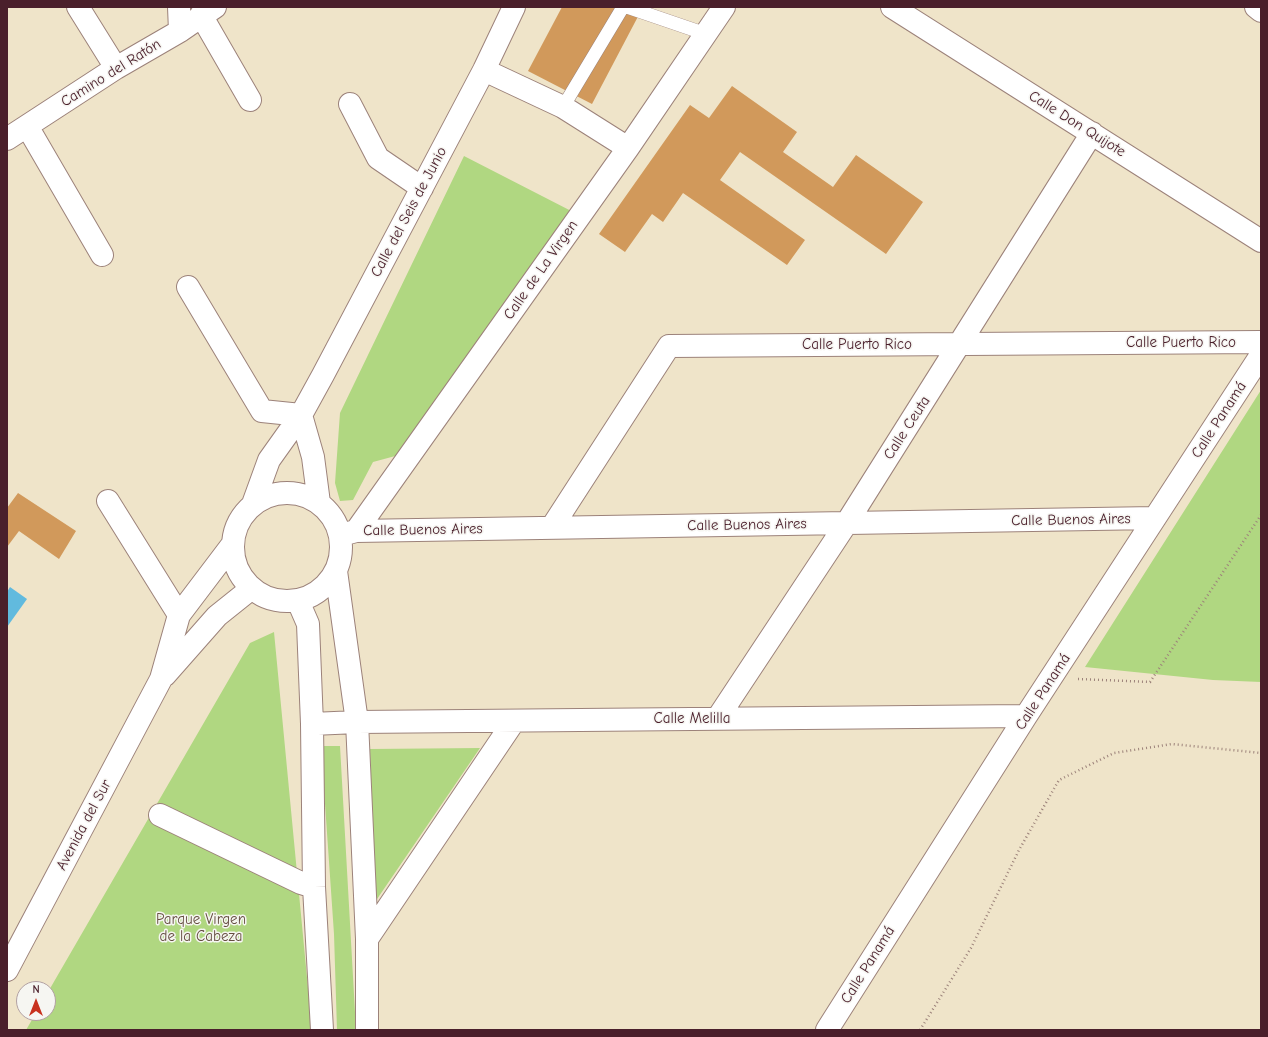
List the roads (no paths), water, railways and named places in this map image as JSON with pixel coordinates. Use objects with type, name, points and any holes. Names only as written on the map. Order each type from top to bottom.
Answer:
[{"type":"street","points":[[78,7],[116,68]]},
{"type":"street","points":[[179,7],[180,31]]},
{"type":"street","name":"Calle del Seis de Junio","points":[[253,504],[269,460],[302,415],[484,70],[514,7]]},
{"type":"street","name":"Calle de La Virgen","points":[[348,533],[628,148],[724,7]]},
{"type":"street","name":"Calle Don Quijote","points":[[892,7],[1261,241]]},
{"type":"street","points":[[1256,7],[1261,11]]},
{"type":"street","points":[[208,11],[250,100]]},
{"type":"street","name":"Camino del Ratón","points":[[7,139],[116,68],[180,31],[208,11]]},
{"type":"street","points":[[484,70],[563,107],[628,148]]},
{"type":"street","points":[[350,104],[378,158],[422,188]]},
{"type":"street","points":[[27,126],[102,255]]},
{"type":"street","name":"Calle Ceuta","points":[[717,719],[846,524],[961,344],[1092,133]]},
{"type":"street","points":[[188,287],[262,411],[302,415],[313,457],[319,503]]},
{"type":"street","name":"Calle Puerto Rico","points":[[552,527],[669,346],[1261,342]]},
{"type":"street","name":"Calle Panamá","points":[[827,1030],[1026,716],[1261,355]]},
{"type":"street","points":[[286,493],[304,495],[319,503],[329,512],[336,523],[348,533],[336,571],[327,584],[313,595],[298,601],[281,601],[266,597],[252,588],[241,576],[236,566],[232,545],[235,530],[242,516],[253,504],[269,496],[286,493]]},
{"type":"street","points":[[108,501],[179,616]]},
{"type":"street","name":"Calle Buenos Aires","points":[[348,533],[552,527],[846,524],[1155,518]]},
{"type":"street","name":"Avenida del Sur","points":[[7,970],[161,679],[179,616],[232,545]]},
{"type":"street","points":[[336,571],[356,722],[368,939],[367,1030]]},
{"type":"street","name":"Avenida del Sur","points":[[161,679],[216,616],[252,588]]},
{"type":"street","points":[[298,601],[308,624],[312,724],[314,887],[322,1030]]},
{"type":"street","name":"Calle Melilla","points":[[312,724],[356,722],[1026,716]]},
{"type":"street","points":[[368,939],[514,721]]},
{"type":"street","points":[[160,815],[302,883],[314,887]]},
{"type":"lane","points":[[563,107],[623,7]]},
{"type":"lane","points":[[628,7],[706,34]]},
{"type":"water","points":[[10,587],[27,599],[7,627],[7,592]]},
{"type":"park label","name":"Parque Virgen de la Cabeza","points":[[201,928]]}]
